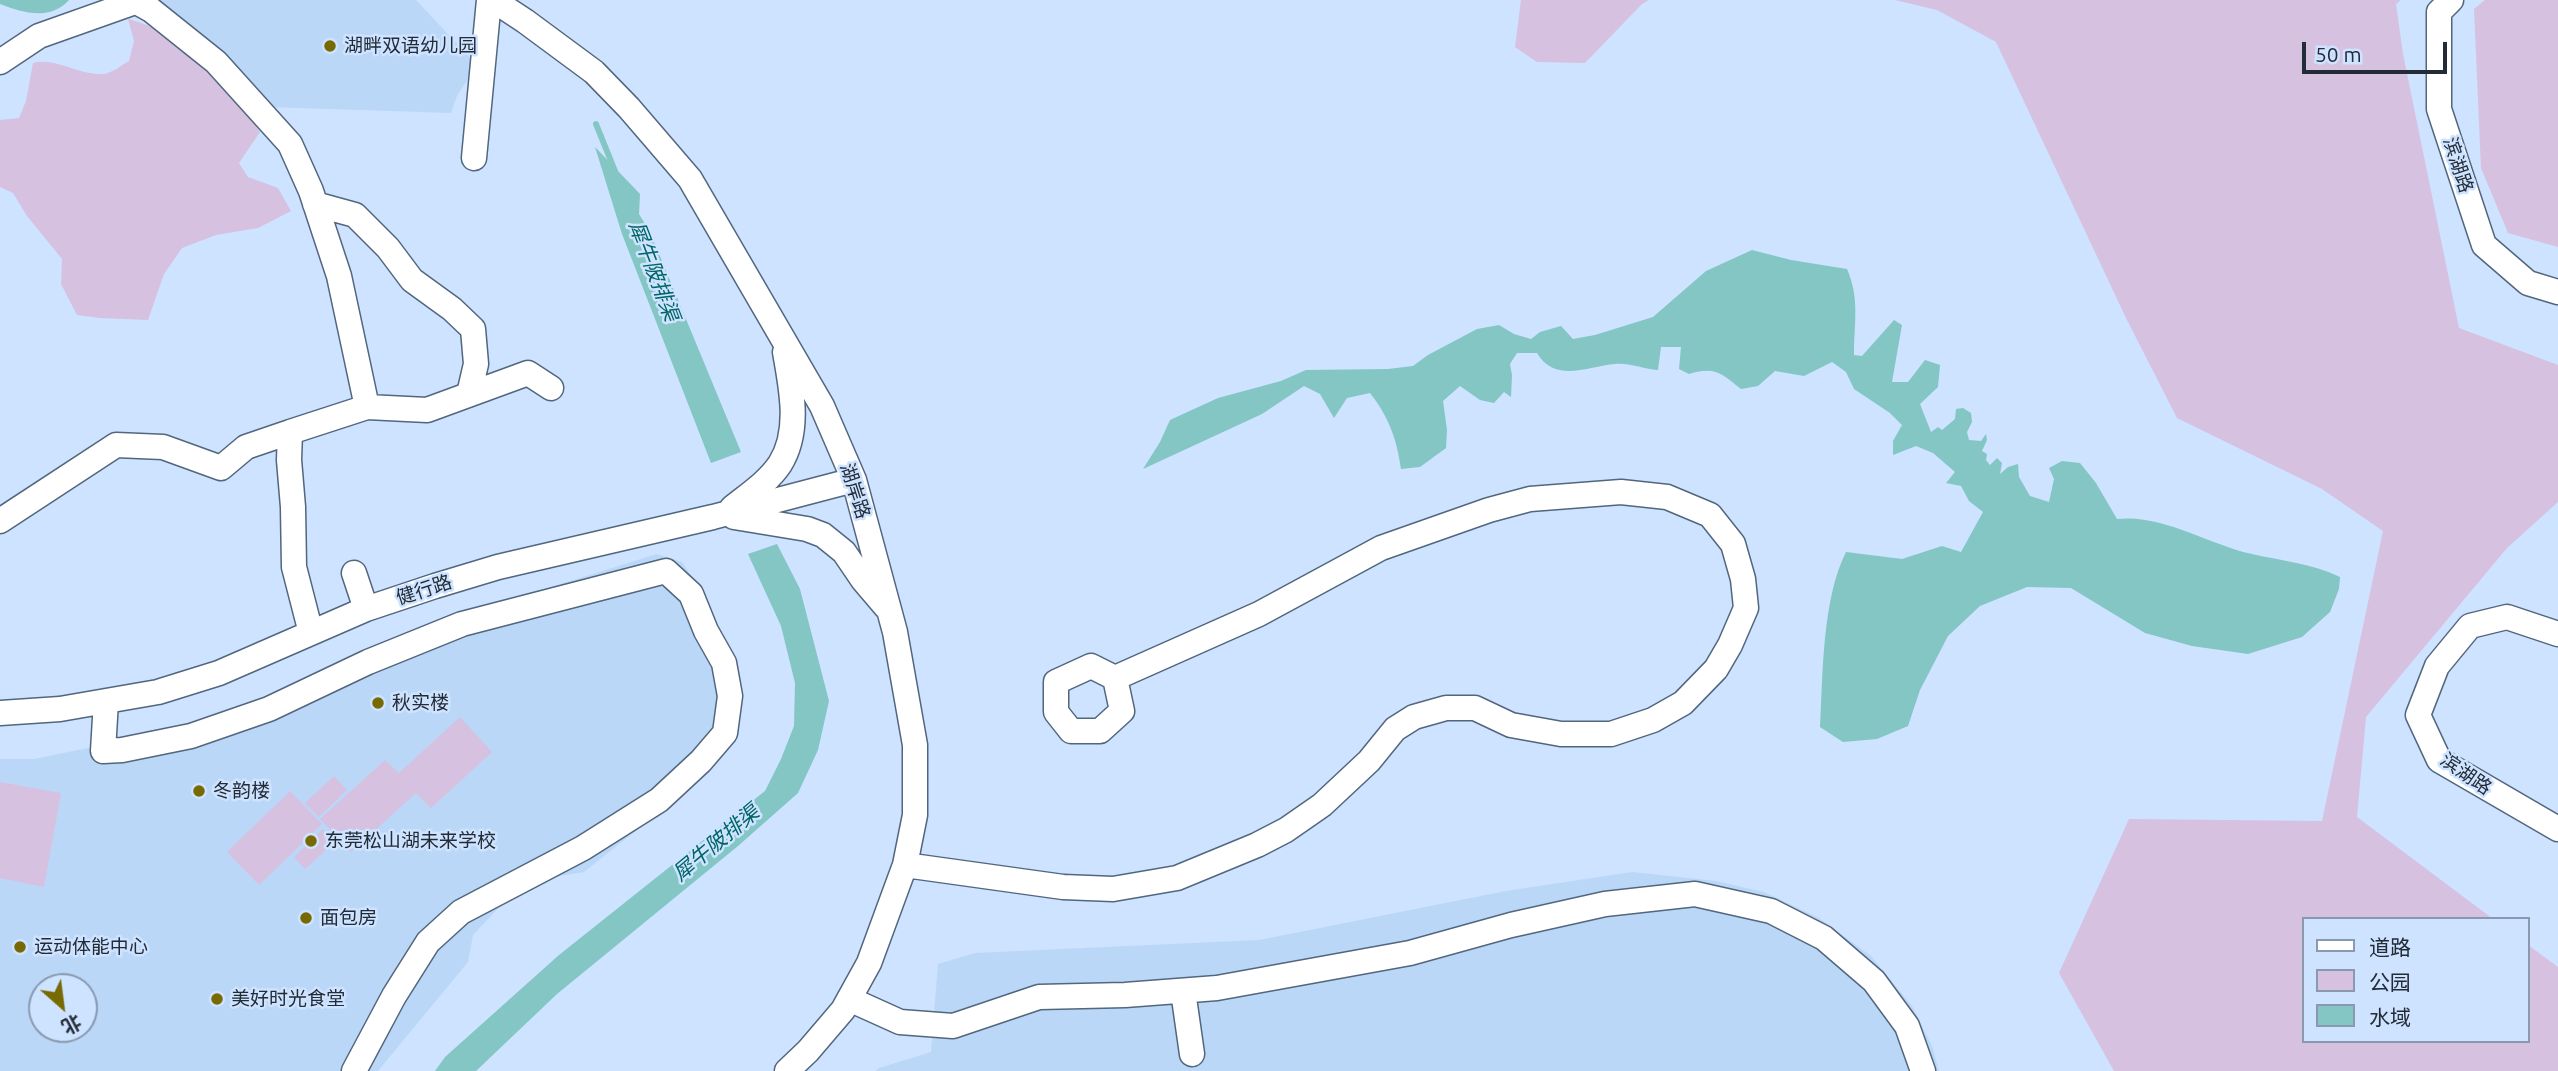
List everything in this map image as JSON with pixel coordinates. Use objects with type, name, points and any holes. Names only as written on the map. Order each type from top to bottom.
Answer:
[{"type":"street","points":[[474,158],[491,0]]},
{"type":"street","name":"湖岸路","points":[[491,0],[594,72],[690,179],[822,406],[854,480],[890,612],[915,745],[915,815],[905,865],[869,963],[843,1010],[787,1071]]},
{"type":"street","name":"滨湖路","points":[[2451,0],[2439,12],[2439,108],[2484,245],[2528,283],[2558,292]]},
{"type":"street","points":[[0,62],[39,36],[134,1],[151,10],[216,62],[290,144],[316,204],[339,276],[368,407]]},
{"type":"street","points":[[316,204],[355,215],[388,248],[412,280],[452,309],[472,329],[476,364],[469,394]]},
{"type":"street","points":[[723,515],[760,486],[780,463],[786,449],[792,431],[792,395],[783,339]]},
{"type":"street","points":[[0,521],[116,445],[163,447],[221,468],[246,447],[368,407],[427,410],[528,373],[551,388]]},
{"type":"street","points":[[290,432],[294,567],[311,633]]},
{"type":"street","name":"健行路","points":[[0,713],[60,709],[158,692],[219,673],[366,609],[498,567],[723,515],[854,480]]},
{"type":"street","points":[[905,865],[1063,887],[1114,889],[1177,878],[1286,830],[1322,805],[1369,761],[1395,729],[1414,717],[1446,708],[1475,708],[1511,725],[1561,734],[1611,734],[1653,720],[1683,703],[1717,669],[1745,608],[1743,579],[1733,544],[1710,515],[1667,497],[1621,492],[1530,499],[1489,510],[1381,548],[1259,614],[1115,678]]},
{"type":"street","points":[[723,515],[807,529],[823,535],[845,552],[863,580],[890,612]]},
{"type":"street","points":[[106,701],[103,751],[122,750],[191,736],[269,709],[368,662],[462,624],[666,571],[691,594],[706,631],[724,663],[730,696],[725,733],[701,761],[659,800],[583,848],[461,912],[428,942],[394,996],[354,1071]]},
{"type":"street","points":[[354,573],[366,609]]},
{"type":"street","name":"滨湖路","points":[[2558,634],[2507,617],[2470,626],[2437,666],[2418,715],[2439,760],[2558,829]]},
{"type":"street","points":[[849,999],[900,1022],[953,1026],[1039,997],[1217,989],[1410,953],[1511,925],[1605,904],[1695,894],[1771,911],[1824,939],[1874,981],[1907,1026],[1923,1071]]},
{"type":"street","points":[[1183,991],[1192,1054]]},
{"type":"shaded area","name":"湖畔双语幼儿园","points":[[150,0],[416,0],[477,65],[457,96],[451,113],[268,107]]},
{"type":"shaded area","name":"东莞松山湖未来学校","points":[[657,554],[682,562],[699,587],[738,712],[726,752],[662,810],[584,872],[548,878],[504,902],[473,935],[468,962],[378,1071],[0,1071],[0,759],[34,759],[137,738],[243,710],[535,592]]},
{"type":"shaded area","points":[[1632,872],[1716,881],[1764,892],[1819,918],[1871,956],[1912,1006],[1932,1046],[1939,1071],[875,1071],[931,1052],[938,964],[975,953],[1259,940],[1506,891]]},
{"type":"green space","points":[[1521,0],[1649,0],[1585,63],[1537,62],[1515,47]]},
{"type":"green space","points":[[1895,0],[2401,0],[2396,4],[2403,54],[2459,328],[2558,365],[2558,502],[2507,548],[2366,717],[2357,817],[2490,917],[2302,917],[2302,1043],[2530,1043],[2530,946],[2558,967],[2558,1071],[2114,1071],[2059,973],[2129,819],[2322,821],[2383,531],[2322,489],[2177,418],[2126,318],[1996,42],[1937,10]]},
{"type":"green space","points":[[2485,0],[2558,0],[2558,247],[2508,233],[2481,168],[2474,9]]},
{"type":"green space","points":[[128,19],[148,26],[186,49],[234,97],[260,132],[239,163],[248,177],[278,188],[291,211],[258,228],[216,235],[182,248],[164,274],[148,320],[77,315],[61,284],[62,259],[27,216],[13,193],[0,187],[0,120],[19,118],[26,101],[33,63],[51,62],[95,74],[110,72],[129,61],[134,41]]},
{"type":"green space","points":[[460,717],[492,752],[431,808],[416,793],[351,852],[320,819],[385,760],[399,773]]},
{"type":"green space","points":[[334,776],[347,790],[319,817],[305,803]]},
{"type":"green space","points":[[0,782],[61,793],[44,887],[0,878]]},
{"type":"green space","points":[[290,791],[322,824],[259,885],[227,852]]},
{"type":"green space","points":[[323,829],[335,842],[305,869],[294,857]]},
{"type":"water","points":[[0,0],[69,0],[53,11],[36,13],[0,4]]},
{"type":"water","points":[[595,147],[640,194],[639,214],[650,232],[741,452],[711,463],[622,234]]},
{"type":"water","points":[[1752,250],[1791,260],[1847,269],[1855,301],[1854,355],[1862,356],[1894,320],[1902,325],[1892,382],[1908,382],[1925,360],[1940,365],[1938,387],[1920,404],[1931,432],[1938,427],[1942,430],[1955,419],[1956,409],[1963,408],[1971,413],[1972,422],[1967,432],[1969,440],[1981,441],[1986,434],[1987,440],[1982,451],[1987,454],[1986,460],[1990,465],[1997,458],[2002,463],[2000,474],[2008,467],[2018,464],[2019,477],[2030,496],[2049,502],[2054,479],[2049,468],[2062,461],[2080,463],[2096,483],[2117,519],[2168,525],[2235,549],[2307,565],[2340,577],[2339,589],[2330,612],[2302,637],[2248,654],[2192,646],[2145,633],[2071,588],[2027,587],[1980,606],[1948,636],[1920,690],[1908,726],[1877,739],[1843,742],[1820,727],[1828,614],[1838,571],[1846,552],[1902,559],[1942,546],[1961,552],[1983,512],[1969,501],[1961,486],[1946,483],[1955,472],[1933,453],[1916,446],[1893,455],[1893,441],[1902,425],[1890,413],[1854,389],[1846,372],[1832,362],[1804,376],[1775,371],[1758,386],[1741,389],[1712,371],[1689,374],[1679,369],[1681,347],[1661,347],[1658,370],[1619,364],[1562,370],[1544,362],[1537,353],[1517,353],[1510,364],[1511,397],[1504,392],[1494,403],[1480,400],[1460,386],[1443,401],[1447,430],[1446,448],[1420,467],[1401,469],[1391,429],[1370,393],[1347,398],[1334,418],[1320,394],[1304,386],[1262,414],[1143,469],[1170,420],[1218,398],[1281,381],[1306,370],[1413,366],[1477,329],[1499,325],[1514,334],[1531,339],[1540,332],[1561,326],[1573,339],[1595,335],[1653,317],[1706,271]]},
{"type":"water","points":[[777,544],[800,589],[829,701],[818,750],[798,793],[738,846],[557,994],[476,1071],[435,1071],[445,1057],[559,955],[765,791],[794,726],[795,683],[781,626],[748,554]]},
{"type":"waterway","name":"犀牛陂排渠","points":[[596,124],[615,171]]},
{"type":"place","name":"湖畔双语幼儿园","points":[[330,46]]},
{"type":"place","name":"秋实楼","points":[[378,703]]},
{"type":"place","name":"冬韵楼","points":[[199,791]]},
{"type":"place","name":"东莞松山湖未来学校","points":[[311,841]]},
{"type":"place","name":"面包房","points":[[306,918]]},
{"type":"place","name":"运动体能中心","points":[[20,947]]},
{"type":"place","name":"美好时光食堂","points":[[217,999]]}]
